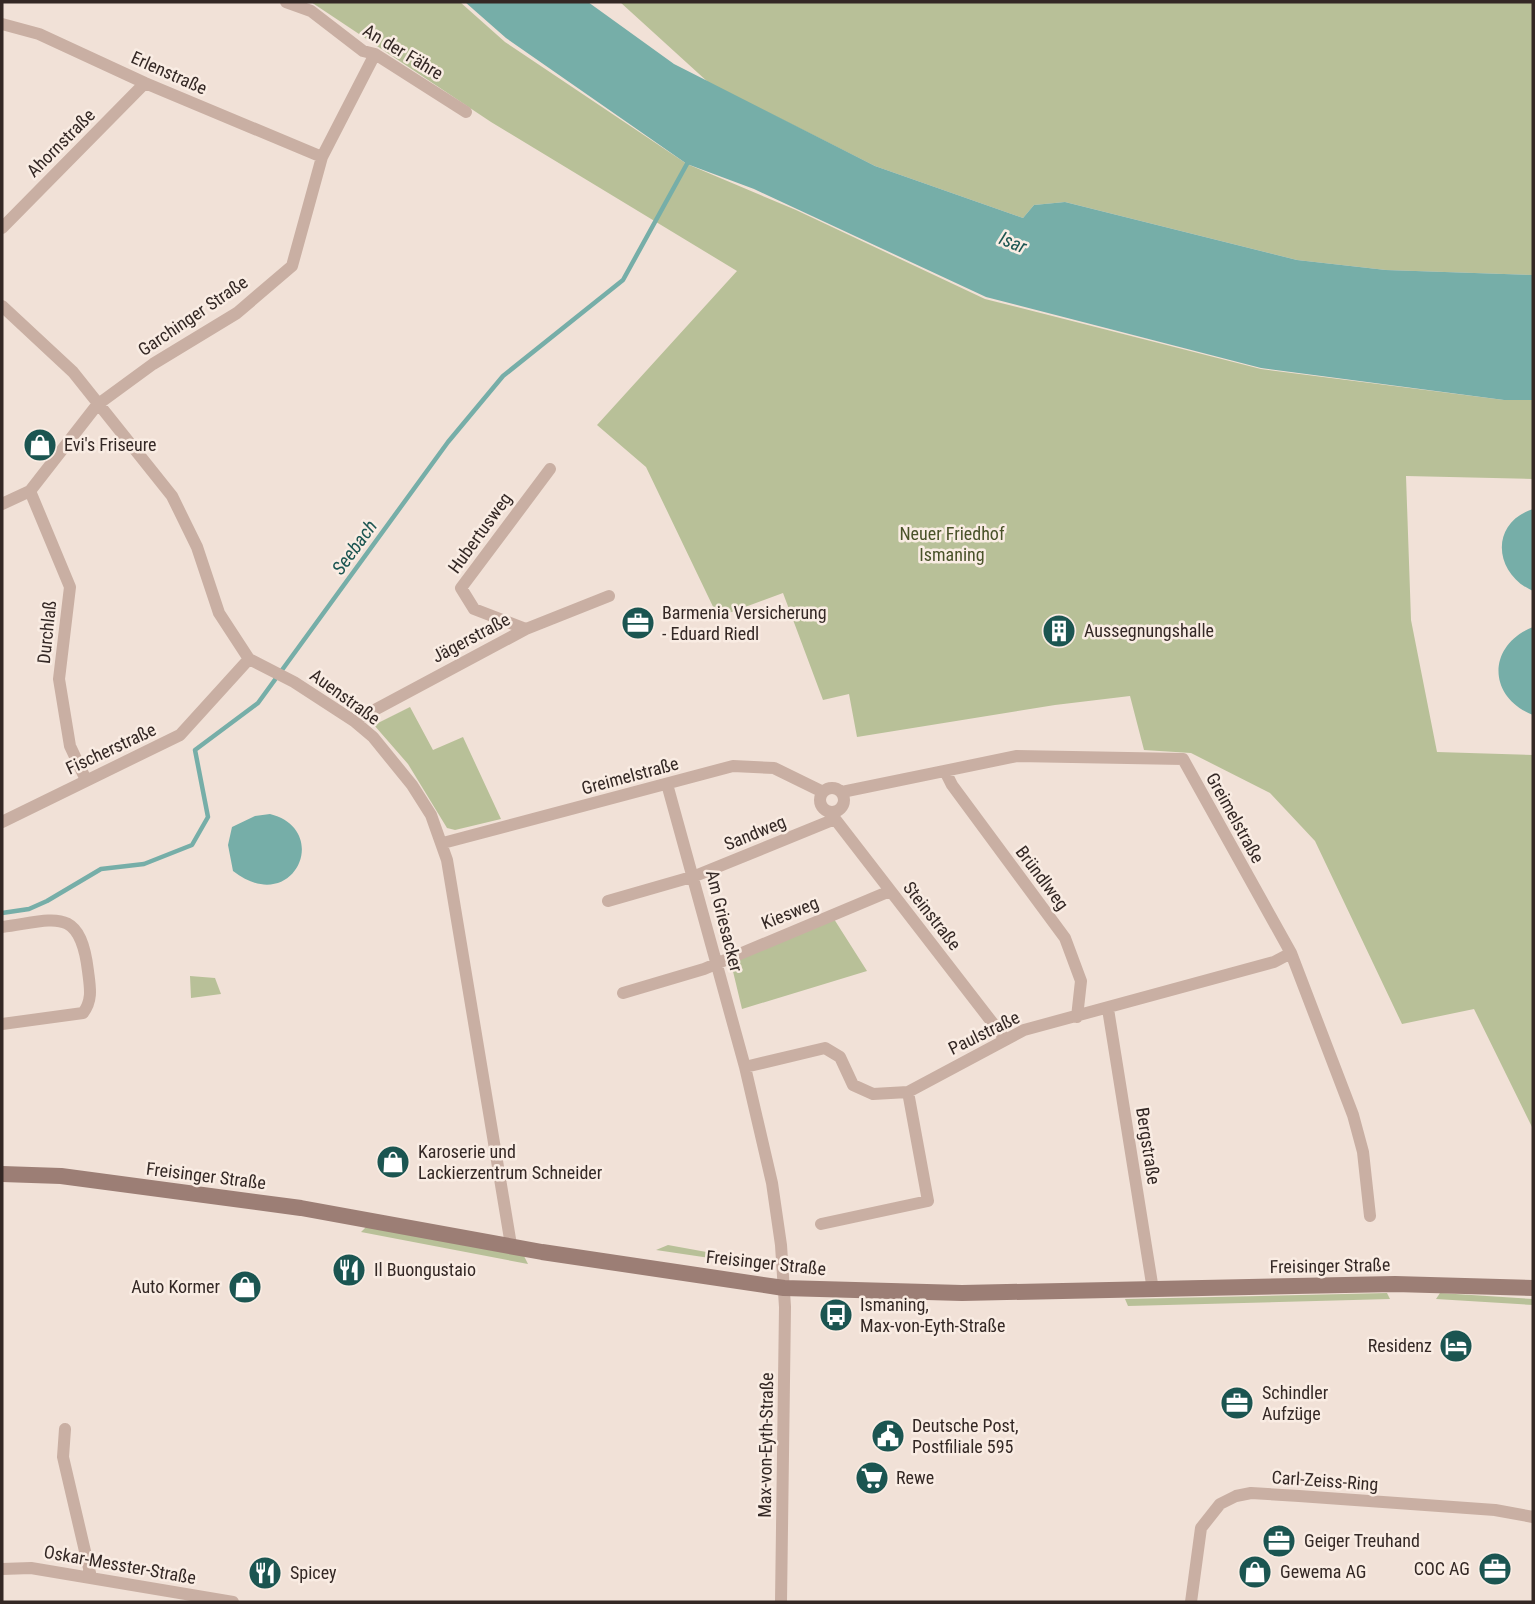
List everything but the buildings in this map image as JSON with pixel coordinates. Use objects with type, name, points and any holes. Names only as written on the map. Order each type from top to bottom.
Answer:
[{"type":"main road","name":"Freisinger Straße","points":[[2,1174],[61,1176],[290,1206],[511,1245],[784,1288],[962,1293],[1395,1284],[1533,1288]]},
{"type":"street","name":"An der Fähre","points":[[286,2],[310,11],[363,51],[375,54],[466,112]]},
{"type":"street","name":"Erlenstraße","points":[[2,24],[50,39],[145,83],[322,157]]},
{"type":"street","name":"Garchinger Straße","points":[[30,491],[97,405],[152,364],[237,313],[292,266],[322,157],[375,54]]},
{"type":"street","name":"Ahornstraße","points":[[2,228],[145,83]]},
{"type":"street","points":[[2,306],[73,372],[172,496],[197,547],[219,613],[249,659]]},
{"type":"street","name":"Hubertusweg","points":[[526,629],[474,609],[461,588],[550,469]]},
{"type":"street","points":[[2,504],[30,491]]},
{"type":"street","name":"Durchlaß","points":[[30,491],[70,587],[59,679],[70,746],[86,780]]},
{"type":"street","name":"Jägerstraße","points":[[354,721],[526,629],[608,596]]},
{"type":"street","name":"Auenstraße","points":[[249,659],[279,674],[354,721],[412,785],[443,843],[466,959],[511,1245]]},
{"type":"street","name":"Fischerstraße","points":[[2,822],[180,735],[249,659]]},
{"type":"street","name":"Greimelstraße","points":[[842,792],[1017,756],[1183,759],[1291,953],[1353,1115],[1363,1152],[1370,1216]]},
{"type":"street","name":"Greimelstraße","points":[[443,843],[733,766],[774,768],[823,792]]},
{"type":"street","name":"Bründlweg","points":[[945,771],[952,785],[1065,938],[1081,981],[1077,1017]]},
{"type":"street","name":"Am Griesacker","points":[[667,784],[695,876],[772,1183],[784,1288]]},
{"type":"street","points":[[829,788],[842,792],[843,807],[834,816],[822,807],[823,792],[829,788]]},
{"type":"street","name":"Sandweg","points":[[608,901],[695,876],[834,816]]},
{"type":"street","name":"Steinstraße","points":[[834,816],[1005,1039]]},
{"type":"street","name":"Kiesweg","points":[[623,993],[704,969],[715,962],[890,891]]},
{"type":"street","points":[[2,927],[55,920],[72,924],[81,935],[89,978],[89,1005],[83,1013],[2,1024]]},
{"type":"street","name":"Paulstraße","points":[[908,1092],[1024,1030],[1274,962],[1291,953]]},
{"type":"street","name":"Bergstraße","points":[[1108,1009],[1153,1290]]},
{"type":"street","points":[[745,1067],[825,1048],[840,1057],[853,1085],[873,1094],[908,1092],[928,1200],[821,1224]]},
{"type":"street","name":"Max-von-Eyth-Straße","points":[[781,1602],[784,1288]]},
{"type":"street","points":[[65,1429],[63,1457],[91,1577]]},
{"type":"street","name":"Carl-Zeiss-Ring","points":[[1191,1602],[1202,1528],[1220,1504],[1236,1496],[1278,1494],[1495,1510],[1533,1517]]},
{"type":"street","name":"Oskar-Messter-Straße","points":[[2,1569],[31,1567],[233,1602]]},
{"type":"green space","name":"Neuer Friedhof Ismaning","points":[[311,2],[460,2],[505,42],[687,164],[796,210],[985,299],[1261,369],[1504,400],[1533,400],[1533,479],[1406,476],[1411,620],[1437,752],[1533,755],[1533,1129],[1474,1009],[1402,1024],[1315,841],[1270,793],[1191,753],[1144,750],[1130,696],[1055,705],[857,737],[849,694],[823,700],[783,593],[718,617],[646,467],[597,425],[737,271],[491,122]]},
{"type":"green space","points":[[620,2],[1533,2],[1533,275],[1386,270],[1297,260],[1065,202],[1034,205],[1023,218],[875,166],[709,83]]},
{"type":"green space","points":[[410,707],[433,750],[463,737],[501,819],[455,830],[447,828],[408,764],[374,725]]},
{"type":"green space","points":[[834,919],[867,971],[742,1009],[731,963]]},
{"type":"green space","points":[[190,976],[215,978],[221,994],[191,998]]},
{"type":"green space","points":[[366,1227],[524,1256],[528,1264],[361,1232]]},
{"type":"green space","points":[[668,1245],[723,1255],[730,1261],[656,1250]]},
{"type":"green space","points":[[1387,1293],[1390,1299],[1128,1306],[1125,1299]]},
{"type":"green space","points":[[1440,1293],[1533,1299],[1533,1305],[1436,1299]]},
{"type":"water","name":"Isar","points":[[465,2],[588,2],[674,64],[875,166],[1023,218],[1034,205],[1065,202],[1297,260],[1386,270],[1533,275],[1533,400],[1504,400],[1261,368],[986,297],[754,189],[687,164],[506,38]]},
{"type":"water","points":[[1533,509],[1533,591],[1510,573],[1502,549],[1503,537],[1509,525]]},
{"type":"water","points":[[1533,627],[1533,715],[1518,707],[1507,696],[1498,671],[1507,646],[1518,635]]},
{"type":"water","points":[[270,814],[289,823],[299,836],[302,851],[298,866],[288,878],[273,884],[254,883],[233,871],[228,845],[232,827],[255,816]]},
{"type":"waterway","name":"Seebach","points":[[2,913],[29,909],[101,869],[144,864],[192,845],[208,817],[195,750],[258,703],[448,442],[503,376],[623,280],[688,162]]},
{"type":"place","name":"Evi's Friseure","points":[[40,445]]},
{"type":"place","name":"Barmenia Versicherung - Eduard Riedl","points":[[638,623]]},
{"type":"place","name":"Aussegnungshalle","points":[[1059,631]]},
{"type":"place","name":"Karoserie und Lackierzentrum Schneider","points":[[393,1162]]},
{"type":"place","name":"Il Buongustaio","points":[[349,1270]]},
{"type":"place","name":"Auto Kormer","points":[[245,1287]]},
{"type":"place","name":"Ismaning, Max-von-Eyth-Straße","points":[[836,1315]]},
{"type":"place","name":"Residenz","points":[[1456,1346]]},
{"type":"place","name":"Schindler Aufzüge","points":[[1237,1403]]},
{"type":"place","name":"Deutsche Post, Postfiliale 595","points":[[888,1436]]},
{"type":"place","name":"Rewe","points":[[872,1478]]},
{"type":"place","name":"Geiger Treuhand","points":[[1279,1541]]},
{"type":"place","name":"COC AG","points":[[1495,1569]]},
{"type":"place","name":"Gewema AG","points":[[1255,1572]]},
{"type":"place","name":"Spicey","points":[[265,1573]]}]
